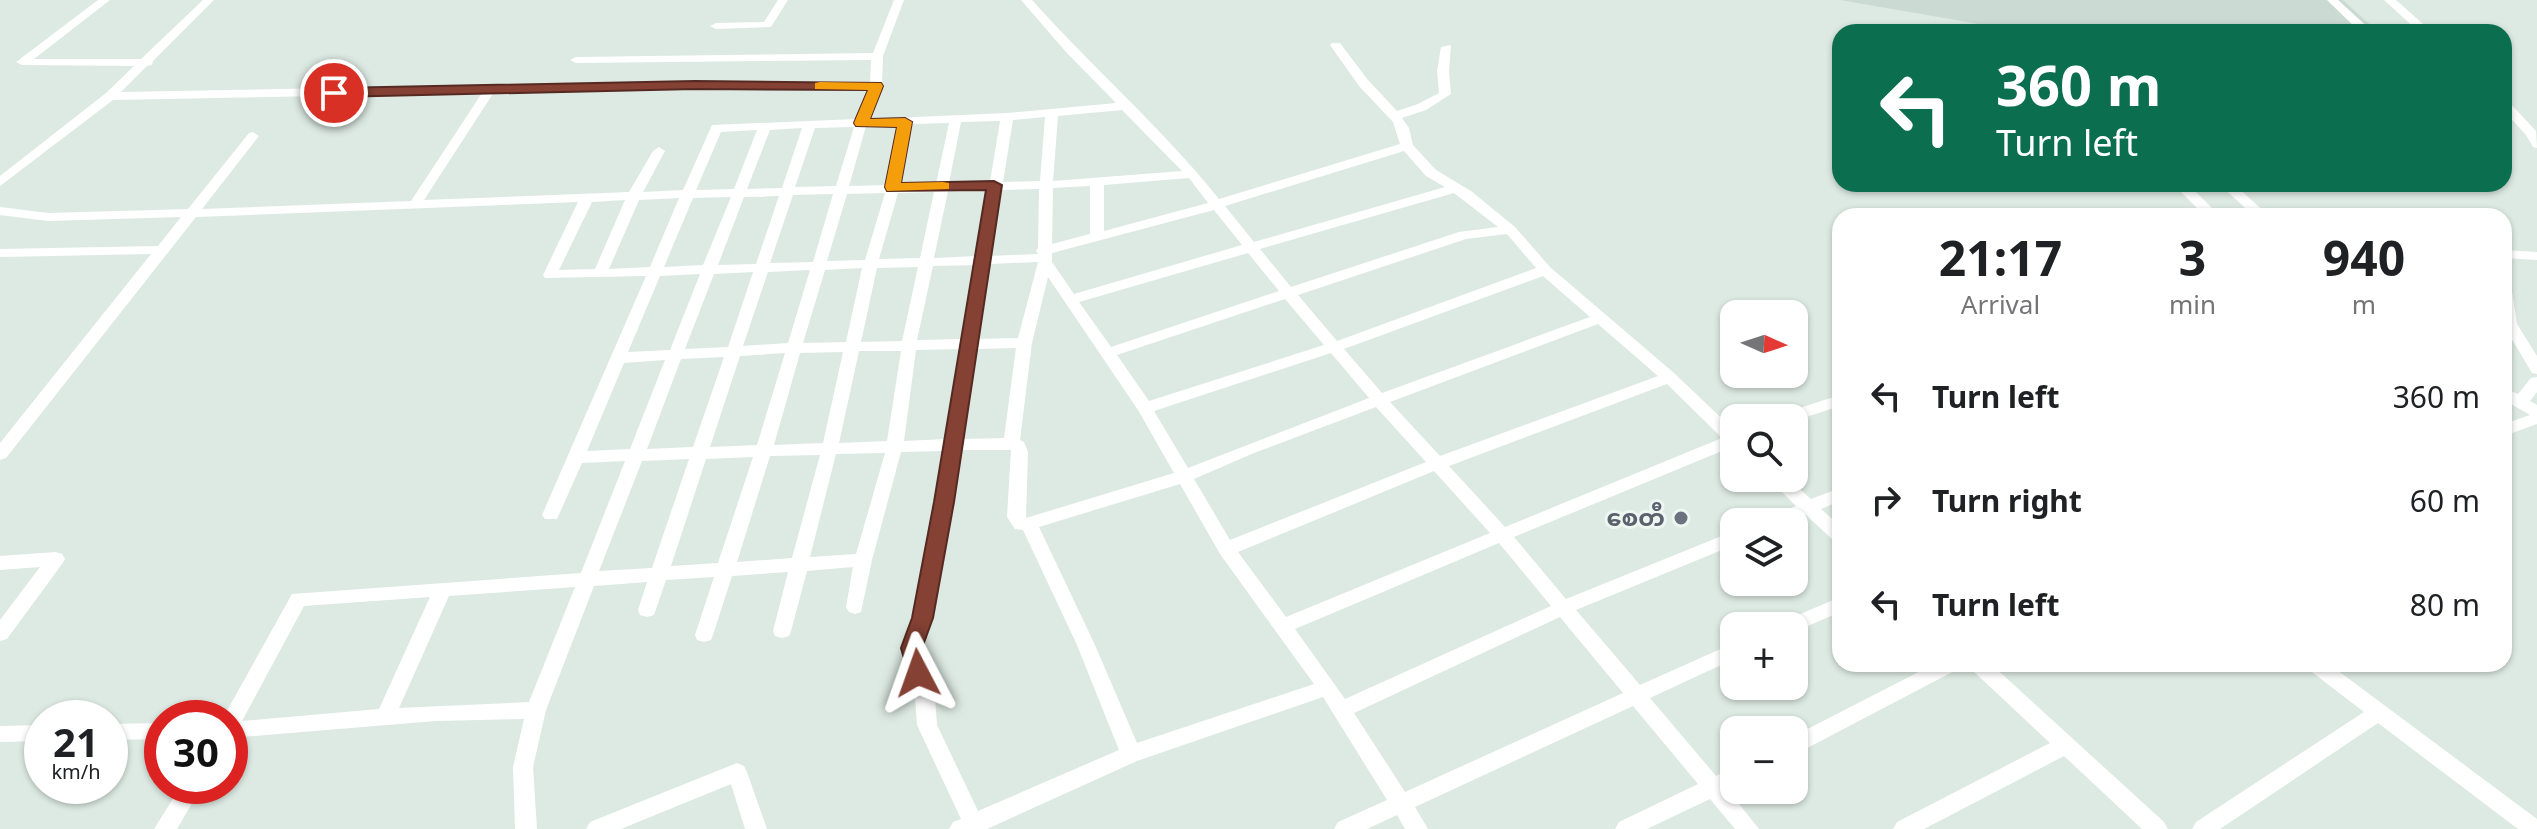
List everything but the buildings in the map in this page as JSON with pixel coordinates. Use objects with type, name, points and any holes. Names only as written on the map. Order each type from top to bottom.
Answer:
[{"type":"street","points":[[105,0],[22,62],[148,63]]},
{"type":"street","points":[[0,182],[148,63],[209,0]]},
{"type":"street","points":[[716,26],[767,25],[783,0]]},
{"type":"street","points":[[704,635],[764,450],[861,123],[876,86],[877,56],[899,0]]},
{"type":"street","points":[[1026,0],[1070,50],[1192,174],[1287,292],[1380,401],[1503,536],[1748,829]]},
{"type":"street","points":[[2332,0],[2358,24]]},
{"type":"street","points":[[2389,0],[2417,24]]},
{"type":"street","points":[[1336,45],[1366,86],[1395,116],[1406,135],[1407,146],[1431,173],[1456,188],[1510,230],[1545,270],[1669,377],[1720,426]]},
{"type":"street","points":[[1395,116],[1422,107],[1445,94],[1443,71],[1447,47]]},
{"type":"street","points":[[576,60],[877,56]]},
{"type":"street","points":[[110,96],[695,85],[876,86]]},
{"type":"street","points":[[415,204],[490,90]]},
{"type":"street","points":[[551,515],[716,128],[1007,117],[1126,106]]},
{"type":"street","points":[[1011,443],[1024,343],[1044,257],[1052,113]]},
{"type":"street","points":[[2512,113],[2535,139]]},
{"type":"street","points":[[2535,139],[2537,116]]},
{"type":"street","points":[[1007,117],[923,618],[911,648],[925,697],[927,725],[970,828],[1131,754],[1327,687]]},
{"type":"street","points":[[855,607],[863,560],[895,445],[909,345],[956,119]]},
{"type":"street","points":[[782,631],[830,447],[871,262],[893,187],[905,122]]},
{"type":"street","points":[[2512,123],[2535,139]]},
{"type":"street","points":[[647,610],[810,124]]},
{"type":"street","points":[[526,829],[523,767],[536,710],[765,126]]},
{"type":"street","points":[[0,454],[253,136]]},
{"type":"street","points":[[587,198],[550,275],[1044,257],[1097,236],[1215,205],[1407,146]]},
{"type":"street","points":[[600,273],[634,196],[659,151]]},
{"type":"street","points":[[0,211],[48,217],[193,213],[738,192],[1046,185],[1192,174]]},
{"type":"street","points":[[1097,180],[1097,236]]},
{"type":"street","points":[[1072,299],[1456,188]]},
{"type":"street","points":[[2188,192],[2205,208]]},
{"type":"street","points":[[2235,192],[2253,208]]},
{"type":"street","points":[[1108,353],[1464,235],[1510,230]]},
{"type":"street","points":[[0,253],[164,250]]},
{"type":"street","points":[[2512,254],[2537,256]]},
{"type":"street","points":[[1044,257],[1145,408],[1226,549],[1327,687],[1417,829]]},
{"type":"street","points":[[1145,408],[1335,347],[1545,270]]},
{"type":"street","points":[[575,457],[1011,443],[1018,446],[1020,452],[1016,517],[1021,524],[1029,524],[1185,476],[1248,449],[1600,318]]},
{"type":"street","points":[[2512,327],[2537,369]]},
{"type":"street","points":[[618,358],[793,348],[1024,343]]},
{"type":"street","points":[[1226,549],[1436,464],[1669,377]]},
{"type":"street","points":[[2520,402],[2537,382]]},
{"type":"street","points":[[2512,398],[2537,412]]},
{"type":"street","points":[[1808,411],[1832,403]]},
{"type":"street","points":[[2512,427],[2537,418]]},
{"type":"street","points":[[1282,626],[1720,445]]},
{"type":"street","points":[[1792,492],[1832,529]]},
{"type":"street","points":[[1809,507],[1832,497]]},
{"type":"street","points":[[1029,524],[1086,645],[1131,754]]},
{"type":"street","points":[[1342,710],[1563,608],[1720,544]]},
{"type":"street","points":[[0,563],[56,559],[0,634]]},
{"type":"street","points":[[244,700],[298,599],[863,560]]},
{"type":"street","points":[[385,718],[442,590]]},
{"type":"street","points":[[1808,618],[1832,608]]},
{"type":"street","points":[[1345,829],[1720,657]]},
{"type":"street","points":[[1808,739],[1936,672]]},
{"type":"street","points":[[1987,672],[2157,829]]},
{"type":"street","points":[[2326,672],[2534,829]]},
{"type":"street","points":[[248,726],[536,710]]},
{"type":"street","points":[[2203,829],[2379,712]]},
{"type":"street","points":[[0,734],[24,733]]},
{"type":"street","points":[[1904,829],[2066,745]]},
{"type":"street","points":[[597,829],[737,772],[756,829]]},
{"type":"street","points":[[1626,829],[1720,784]]},
{"type":"street","points":[[165,829],[181,804]]},
{"type":"shaded area","points":[[1840,0],[2343,0],[2369,24],[1979,24]]},
{"type":"slow traffic","points":[[820,86],[876,86],[861,123],[905,122],[893,187],[943,186]]},
{"type":"place","name":"စေတီ","points":[[1681,518]]},
{"type":"route","points":[[334,93],[695,85],[876,86],[861,123],[905,122],[893,187],[994,185],[944,502],[923,618],[911,648],[918,673]]}]
